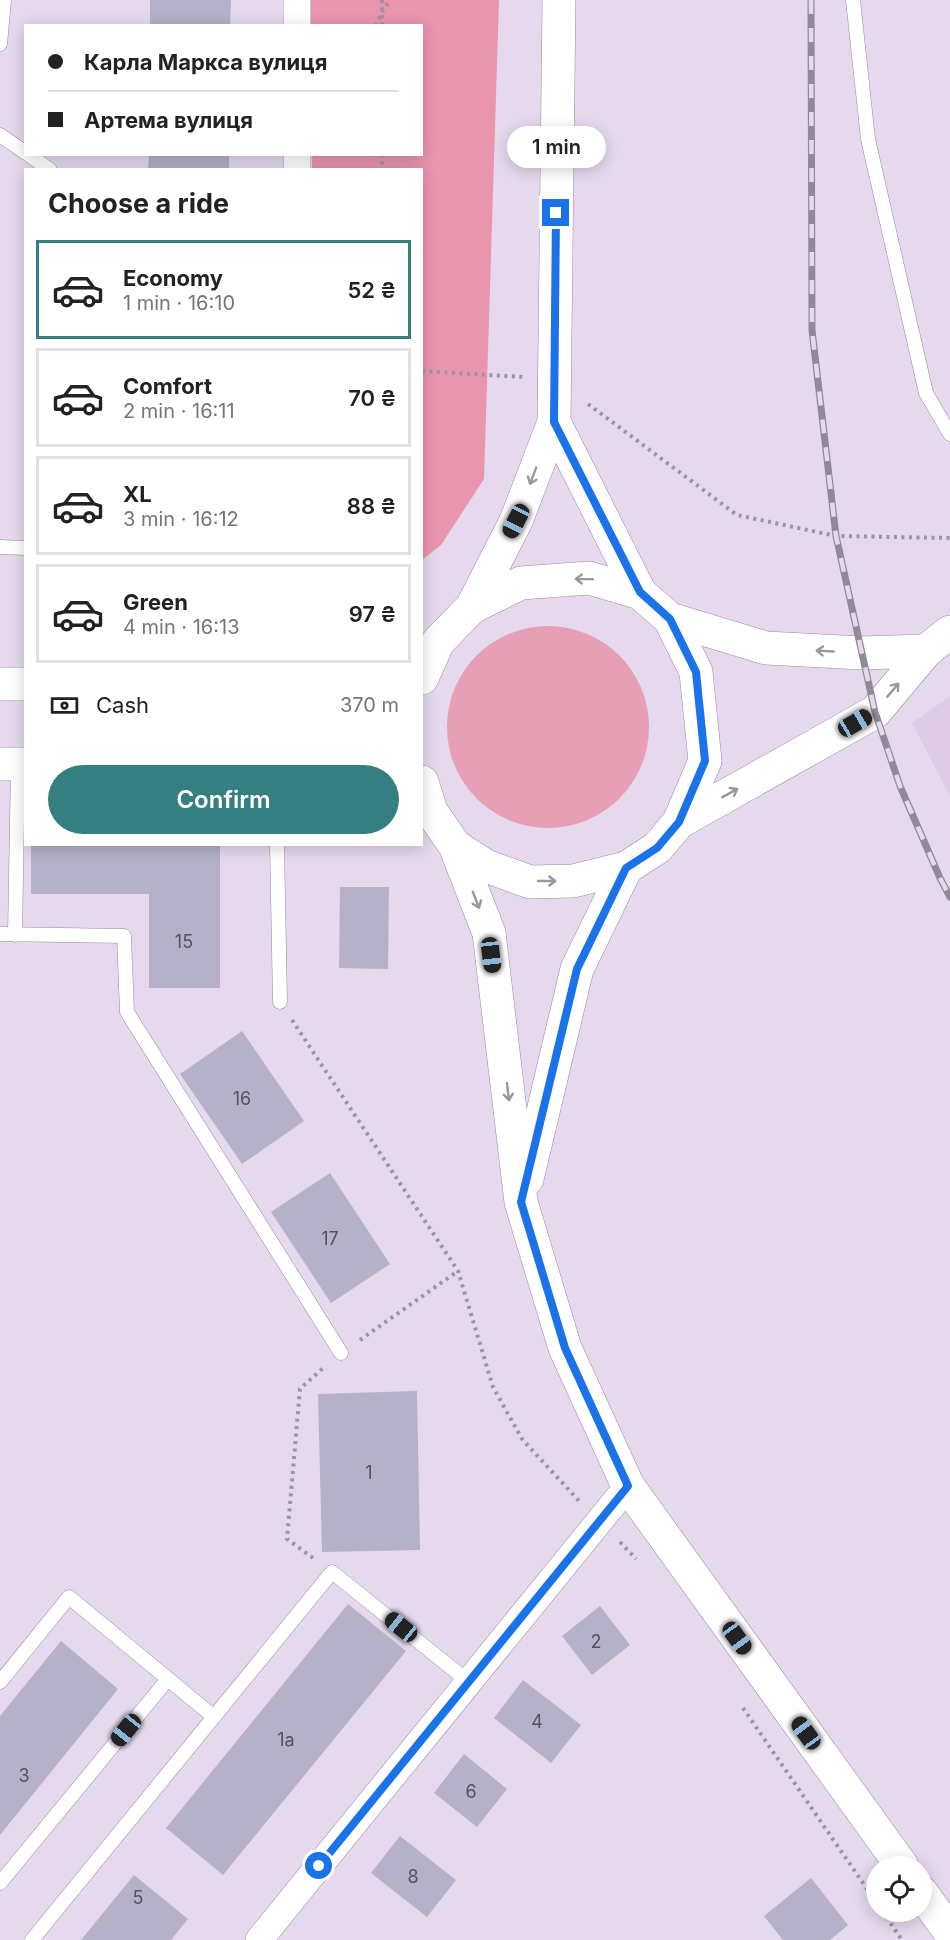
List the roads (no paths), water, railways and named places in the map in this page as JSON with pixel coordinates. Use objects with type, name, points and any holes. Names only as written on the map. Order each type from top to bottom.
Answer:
[{"type":"main road","points":[[472,607],[516,521],[554,422],[559,0]]},
{"type":"main road","points":[[455,846],[486,866],[530,882],[573,881],[626,868],[657,848],[679,822],[705,761],[696,672],[670,619],[640,592],[554,422]]},
{"type":"main road","points":[[423,674],[430,644],[472,607],[520,583],[589,578],[640,592]]},
{"type":"main road","points":[[670,619],[766,648],[861,653],[938,641]]},
{"type":"main road","points":[[679,822],[874,712],[938,641]]},
{"type":"main road","points":[[0,684],[24,684]]},
{"type":"main road","points":[[425,800],[455,846],[489,933],[521,1202],[565,1348],[628,1486],[895,1856]]},
{"type":"main road","points":[[521,1202],[577,969],[626,868]]},
{"type":"main road","points":[[932,1910],[947,1934]]},
{"type":"street","points":[[297,0],[297,24]]},
{"type":"street","points":[[259,1940],[628,1486]]},
{"type":"lane","points":[[0,44],[4,0]]},
{"type":"lane","points":[[853,0],[868,139],[926,393],[950,434]]},
{"type":"lane","points":[[0,135],[24,152]]},
{"type":"lane","points":[[30,156],[47,168]]},
{"type":"lane","points":[[0,547],[24,548]]},
{"type":"lane","points":[[14,764],[15,935]]},
{"type":"lane","points":[[277,846],[280,1002]]},
{"type":"lane","points":[[0,934],[124,936],[127,1012],[341,1353]]},
{"type":"lane","points":[[32,1940],[333,1572],[469,1682]]},
{"type":"lane","points":[[0,1682],[69,1597],[214,1717]]},
{"type":"lane","points":[[0,1883],[168,1679]]},
{"type":"railway","points":[[811,0],[812,330],[836,536],[875,712],[900,786],[950,897]]}]
